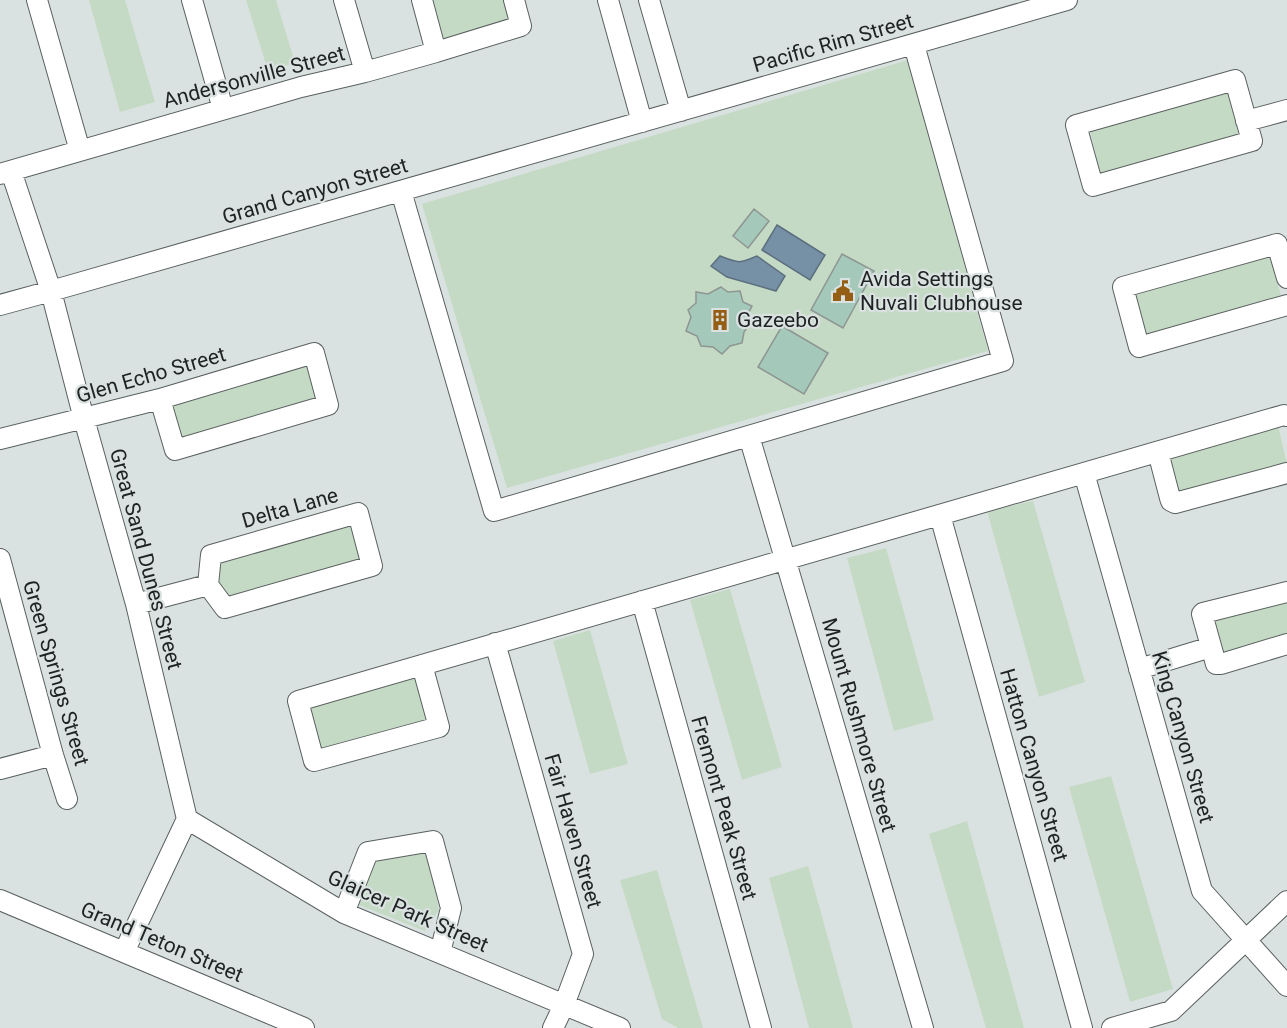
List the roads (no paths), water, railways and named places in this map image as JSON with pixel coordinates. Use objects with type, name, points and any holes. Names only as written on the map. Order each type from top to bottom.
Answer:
[{"type":"street","points":[[37,0],[80,151]]},
{"type":"street","points":[[192,0],[224,109]]},
{"type":"street","points":[[344,0],[365,72]]},
{"type":"street","points":[[422,0],[436,52]]},
{"type":"street","name":"Andersonville Street","points":[[6,173],[521,26],[514,0]]},
{"type":"street","points":[[608,0],[642,122]]},
{"type":"street","points":[[649,0],[681,111]]},
{"type":"street","name":"Pacific Rim Street","points":[[642,122],[1067,0]]},
{"type":"street","points":[[401,191],[494,512],[1003,361],[914,45]]},
{"type":"street","points":[[1234,80],[1246,121],[1252,141],[1093,186],[1076,125],[1234,80]]},
{"type":"street","points":[[1246,121],[1287,110]]},
{"type":"street","name":"Grand Canyon Street","points":[[0,305],[642,122]]},
{"type":"street","name":"Great Sand Dunes Street","points":[[6,173],[51,291],[136,604],[187,819]]},
{"type":"street","points":[[1286,274],[1277,244],[1123,287],[1139,347],[1287,305]]},
{"type":"street","name":"Glen Echo Street","points":[[0,439],[160,399],[314,353],[328,405],[175,450],[160,399]]},
{"type":"street","points":[[422,665],[439,727],[314,761],[298,701],[642,601],[786,560],[1285,415],[1287,416]]},
{"type":"street","name":"Mount Rushmore Street","points":[[749,436],[923,1028]]},
{"type":"street","points":[[1158,452],[1170,498],[1175,503],[1287,473]]},
{"type":"street","name":"King Canyon Street","points":[[1084,473],[1202,891],[1287,986]]},
{"type":"street","name":"Delta Lane","points":[[358,513],[372,566],[225,608],[208,585],[211,555],[358,513]]},
{"type":"street","name":"Hatton Canyon Street","points":[[940,515],[1082,1028]]},
{"type":"street","name":"Green Springs Street","points":[[0,559],[3,585],[67,799]]},
{"type":"street","points":[[136,604],[208,585]]},
{"type":"street","points":[[1287,592],[1203,613],[1216,664],[1287,644]]},
{"type":"street","name":"Fremont Peak Street","points":[[642,601],[761,1028]]},
{"type":"street","name":"Fair Haven Street","points":[[495,644],[583,954],[553,1028]]},
{"type":"street","points":[[1139,669],[1211,647]]},
{"type":"street","points":[[0,769],[53,755]]},
{"type":"street","points":[[124,952],[187,819]]},
{"type":"street","name":"Glaicer Park Street","points":[[187,819],[344,913],[620,1028]]},
{"type":"street","points":[[344,913],[368,852],[433,841],[451,908],[440,954]]},
{"type":"street","name":"Grand Teton Street","points":[[0,900],[304,1028]]},
{"type":"street","points":[[1112,1028],[1171,1011],[1287,901]]},
{"type":"water","points":[[777,225],[825,255],[810,280],[762,250]]},
{"type":"water","points":[[720,256],[738,262],[757,256],[785,276],[776,291],[727,277],[711,266]]},
{"type":"place","name":"Avida Settings Nuvali Clubhouse","points":[[843,291]]},
{"type":"place","name":"Gazeebo","points":[[720,320]]}]
